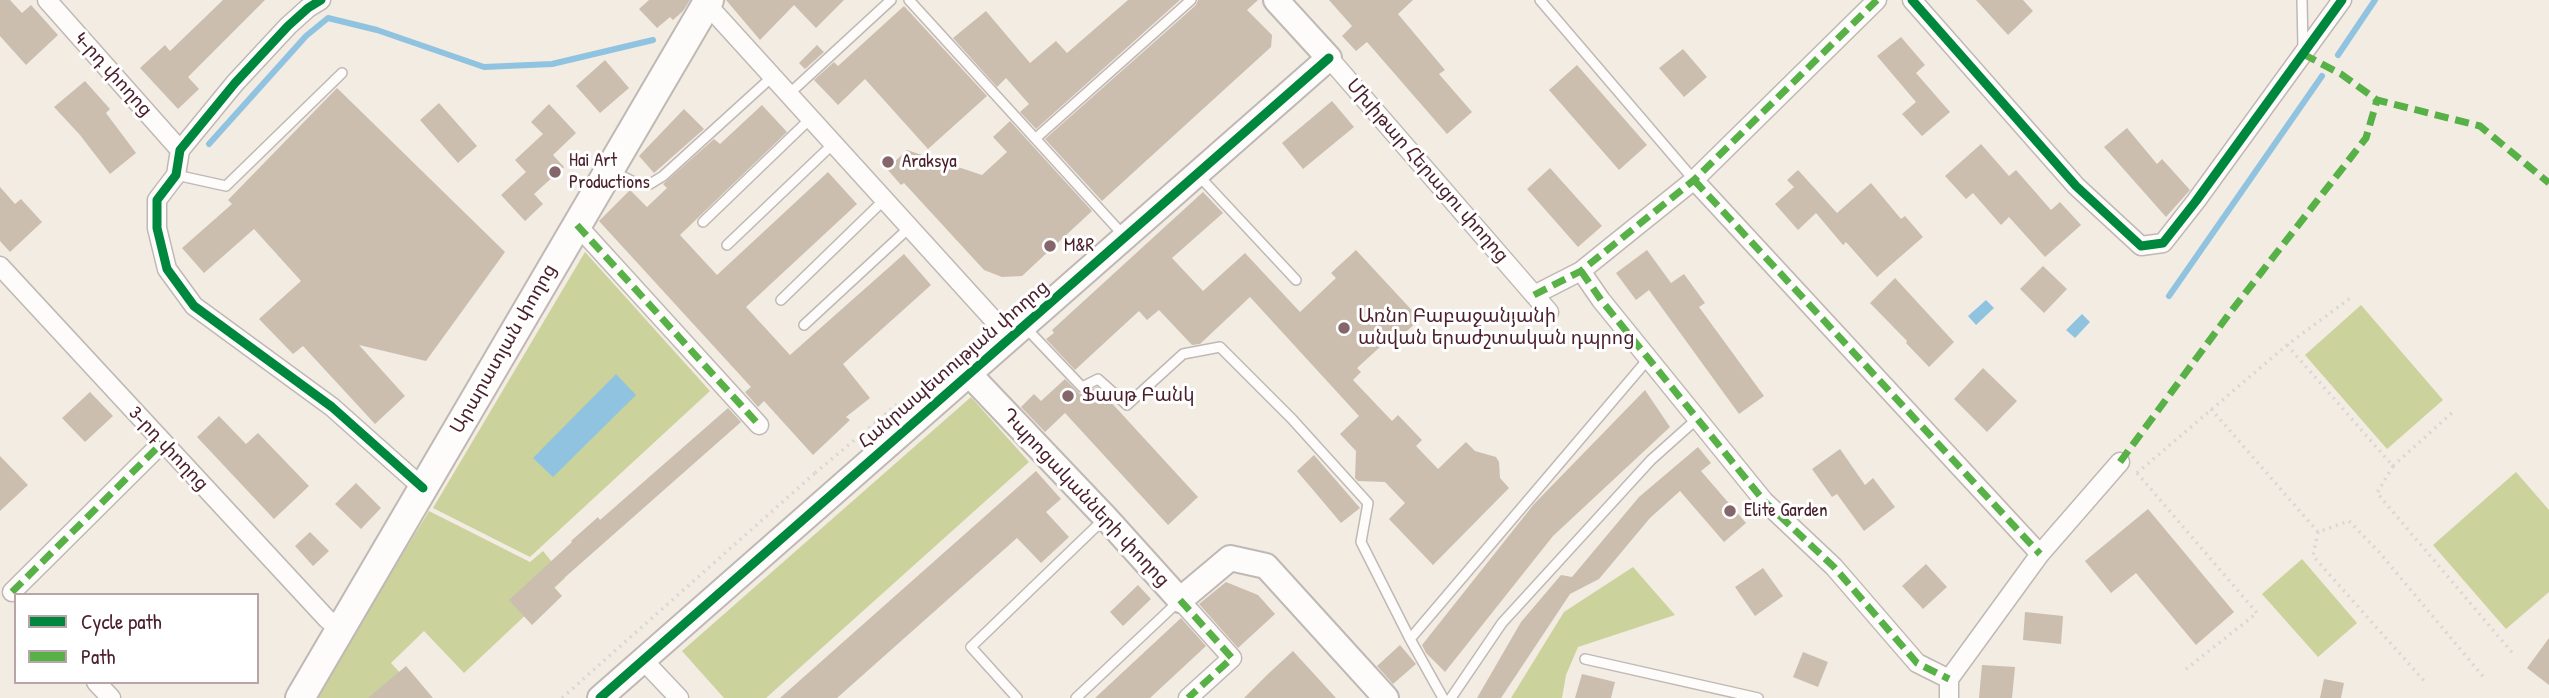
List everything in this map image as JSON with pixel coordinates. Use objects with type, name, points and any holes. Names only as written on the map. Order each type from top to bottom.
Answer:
[{"type":"main road","name":"Արարատյան փողոց","points":[[300,698],[706,1]]},
{"type":"street","name":"4-րդ փողոց","points":[[47,0],[180,150]]},
{"type":"street","points":[[321,0],[288,26],[235,83],[180,150],[176,175],[157,200],[157,229],[167,269],[194,306],[332,407],[423,488]]},
{"type":"street","name":"Մխիթար Հերացու փողոց","points":[[1276,0],[1549,312]]},
{"type":"street","points":[[1534,295],[1581,271],[1694,180],[1877,0]]},
{"type":"street","points":[[1912,0],[2076,186],[2141,246],[2162,243],[2196,201],[2342,0]]},
{"type":"street","points":[[706,1],[723,25],[774,75],[910,227],[1018,333]]},
{"type":"street","name":"Հանրապետության փողոց","points":[[600,698],[1329,58]]},
{"type":"street","points":[[1694,180],[2040,554]]},
{"type":"street","points":[[576,225],[759,425]]},
{"type":"street","name":"3-րդ փողոց","points":[[0,266],[162,443],[327,619],[340,629]]},
{"type":"street","points":[[1581,271],[1601,300],[1764,502],[1834,567],[1917,663],[1949,679]]},
{"type":"street","name":"Դպրոցականների փողոց","points":[[970,375],[1180,600],[1230,558],[1266,566],[1386,698]]},
{"type":"street","points":[[9,589],[162,443]]},
{"type":"street","points":[[1949,698],[1949,679],[2040,554],[2120,462]]},
{"type":"street","points":[[1180,600],[1232,658],[1188,698]]},
{"type":"street","points":[[643,660],[679,698]]},
{"type":"street","points":[[98,684],[111,698]]},
{"type":"lane","points":[[790,93],[891,0]]},
{"type":"lane","points":[[909,0],[1126,238]]},
{"type":"lane","points":[[1036,138],[1191,0]]},
{"type":"lane","points":[[1539,0],[1694,180]]},
{"type":"lane","points":[[2302,0],[2303,54]]},
{"type":"lane","points":[[176,175],[226,186],[342,74]]},
{"type":"lane","points":[[609,169],[636,183],[650,184],[663,176],[774,75]]},
{"type":"lane","points":[[703,222],[812,117]]},
{"type":"lane","points":[[727,245],[835,143]]},
{"type":"lane","points":[[1197,175],[1296,280]]},
{"type":"lane","points":[[781,300],[885,199]]},
{"type":"lane","points":[[804,326],[910,227]]},
{"type":"lane","points":[[1018,333],[1082,387],[1098,379],[1126,405],[1183,354],[1220,347],[1292,419],[1368,503],[1361,542],[1443,698]]},
{"type":"lane","points":[[1410,639],[1649,358]]},
{"type":"lane","points":[[1451,698],[1502,623],[1651,460],[1698,418]]},
{"type":"lane","points":[[1017,698],[971,647],[1106,518]]},
{"type":"lane","points":[[1076,698],[1180,600]]},
{"type":"lane","points":[[1585,659],[1758,698]]},
{"type":"path","points":[[2137,473],[2287,345],[2353,296]]},
{"type":"path","points":[[2287,345],[2393,466]]},
{"type":"path","points":[[562,698],[815,473],[910,393]]},
{"type":"path","points":[[2211,409],[2318,532]]},
{"type":"path","points":[[2455,410],[2393,466],[2377,493],[2515,656]]},
{"type":"path","points":[[2120,462],[2137,473],[2257,613],[2186,669]]},
{"type":"path","points":[[815,473],[832,493]]},
{"type":"path","points":[[2318,532],[2349,521],[2379,551],[2486,680]]},
{"type":"path","points":[[2318,532],[2313,556],[2425,682]]},
{"type":"green space","points":[[585,252],[710,391],[530,557],[433,508]]},
{"type":"green space","points":[[2361,305],[2443,400],[2387,449],[2305,355]]},
{"type":"green space","points":[[971,397],[1029,462],[766,698],[724,698],[682,651]]},
{"type":"green space","points":[[2516,472],[2549,510],[2549,592],[2506,629],[2433,545]]},
{"type":"green space","points":[[429,511],[530,562],[543,551],[565,578],[464,673],[424,631],[391,663],[423,698],[314,698]]},
{"type":"green space","points":[[2302,559],[2357,623],[2318,657],[2262,594]]},
{"type":"green space","points":[[1633,567],[1675,615],[1578,647],[1566,675],[1562,698],[1511,698],[1564,612]]},
{"type":"water","points":[[1986,300],[1994,308],[1976,325],[1968,316]]},
{"type":"water","points":[[2082,314],[2090,322],[2075,338],[2066,330]]},
{"type":"water","points":[[616,374],[636,395],[553,477],[533,458]]},
{"type":"building","points":[[0,0],[10,0],[22,13],[31,5],[58,35],[26,65],[0,36]]},
{"type":"building","points":[[223,0],[265,0],[188,77],[199,89],[178,109],[140,68],[165,45],[170,51]]},
{"type":"building","points":[[649,0],[690,0],[673,20],[670,17],[657,28],[639,9]]},
{"type":"building","points":[[726,0],[844,0],[816,28],[794,5],[760,40]]},
{"type":"building","points":[[1128,0],[1180,0],[1036,129],[1020,112],[1029,104],[1006,78],[997,87],[953,38],[986,11],[1030,63],[1056,41],[1067,53]]},
{"type":"building","points":[[1198,0],[1258,0],[1247,10],[1272,35],[1271,47],[1102,201],[1045,139],[1196,5]]},
{"type":"building","points":[[1329,0],[1413,0],[1398,14],[1445,70],[1439,74],[1472,112],[1447,134],[1367,42],[1356,51],[1342,36],[1352,26]]},
{"type":"building","points":[[1976,0],[2023,0],[2033,11],[2008,35]]},
{"type":"building","points":[[904,6],[987,96],[928,149],[865,79],[838,105],[814,80],[834,62],[838,66]]},
{"type":"building","points":[[1901,37],[1925,65],[1916,73],[1950,112],[1922,136],[1902,114],[1916,102],[1877,56]]},
{"type":"building","points":[[817,45],[824,52],[805,69],[799,63]]},
{"type":"building","points":[[1683,49],[1707,77],[1684,97],[1659,68]]},
{"type":"building","points":[[605,60],[629,88],[600,113],[576,86]]},
{"type":"building","points":[[1577,65],[1647,145],[1619,170],[1549,90]]},
{"type":"building","points":[[85,81],[110,109],[106,113],[136,153],[110,174],[54,107]]},
{"type":"building","points":[[337,88],[505,252],[426,361],[359,345],[405,396],[375,424],[303,346],[293,354],[259,319],[301,281],[254,229],[204,273],[182,248],[232,204],[228,200]]},
{"type":"building","points":[[1332,101],[1354,127],[1303,169],[1282,143]]},
{"type":"building","points":[[439,103],[477,146],[458,163],[420,120]]},
{"type":"building","points":[[549,104],[576,133],[553,155],[564,167],[534,194],[543,204],[525,221],[501,195],[526,172],[515,160],[543,134],[531,122]]},
{"type":"building","points":[[762,105],[787,132],[680,235],[717,275],[828,172],[857,204],[746,307],[790,355],[904,254],[931,285],[843,364],[870,398],[846,417],[850,420],[813,455],[764,401],[758,407],[745,392],[751,387],[599,221],[630,190],[647,207],[667,188],[663,184],[714,139],[720,144]]},
{"type":"building","points":[[684,109],[704,129],[654,173],[639,156]]},
{"type":"building","points":[[1010,121],[1092,211],[1022,276],[1002,277],[984,270],[904,183],[901,185],[887,169],[907,150],[982,175],[1007,152],[993,137]]},
{"type":"building","points":[[2127,128],[2157,164],[2162,159],[2190,190],[2166,217],[2104,147]]},
{"type":"building","points":[[1981,144],[2009,176],[2016,170],[2051,210],[2060,202],[2081,225],[2045,257],[2009,217],[2001,225],[1973,193],[1966,199],[1945,176]]},
{"type":"building","points":[[1550,168],[1602,226],[1578,247],[1527,189]]},
{"type":"building","points":[[1798,170],[1837,213],[1871,183],[1901,219],[1905,216],[1923,237],[1877,277],[1846,242],[1843,245],[1816,213],[1798,230],[1775,204],[1794,187],[1787,180]]},
{"type":"building","points":[[0,187],[15,204],[21,199],[42,222],[10,252],[0,241]]},
{"type":"building","points":[[1203,192],[1223,213],[1172,258],[1203,291],[1245,253],[1300,312],[1336,278],[1331,273],[1356,250],[1420,319],[1395,342],[1391,337],[1357,368],[1361,372],[1353,380],[1392,421],[1398,415],[1422,440],[1416,446],[1438,469],[1466,442],[1475,451],[1496,457],[1500,478],[1509,488],[1433,565],[1389,519],[1405,503],[1385,482],[1358,481],[1355,478],[1356,451],[1340,434],[1359,416],[1250,297],[1200,344],[1192,345],[1159,310],[1147,320],[1139,311],[1075,370],[1046,339],[1054,333],[1052,330]]},
{"type":"building","points":[[1647,250],[1671,283],[1684,274],[1705,303],[1699,307],[1764,396],[1739,414],[1649,290],[1636,300],[1616,273]]},
{"type":"building","points":[[2043,266],[2067,289],[2044,313],[2020,289]]},
{"type":"building","points":[[1895,278],[1954,342],[1929,367],[1870,303]]},
{"type":"building","points":[[1983,368],[2017,401],[1987,432],[1954,399]]},
{"type":"building","points":[[1065,379],[1080,394],[1097,387],[1198,497],[1168,525],[1065,413],[1045,432],[1021,407],[1034,394],[1041,401]]},
{"type":"building","points":[[1645,390],[1670,427],[1553,536],[1445,672],[1426,653],[1422,645],[1534,504]]},
{"type":"building","points":[[90,392],[113,416],[85,442],[62,418]]},
{"type":"building","points":[[728,408],[741,422],[554,587],[562,596],[532,625],[509,600],[598,517],[600,520]]},
{"type":"building","points":[[219,416],[246,444],[258,433],[309,486],[274,519],[197,437]]},
{"type":"building","points":[[1698,447],[1711,463],[1701,471],[1746,523],[1724,542],[1680,491],[1650,518],[1599,579],[1570,594],[1501,698],[1477,698],[1521,622],[1561,575],[1572,577],[1639,497]]},
{"type":"building","points":[[1840,449],[1865,485],[1873,478],[1895,507],[1864,531],[1837,494],[1832,497],[1812,469]]},
{"type":"building","points":[[1314,455],[1360,508],[1341,523],[1297,471]]},
{"type":"building","points":[[0,456],[28,485],[0,511]]},
{"type":"building","points":[[1036,471],[1061,499],[1046,512],[1069,537],[1041,563],[1017,538],[837,698],[780,698]]},
{"type":"building","points":[[356,483],[381,508],[361,529],[335,504]]},
{"type":"building","points":[[2148,509],[2234,612],[2196,645],[2136,573],[2111,593],[2085,561]]},
{"type":"building","points":[[310,532],[329,551],[313,566],[295,546]]},
{"type":"building","points":[[1926,564],[1947,587],[1923,609],[1902,586]]},
{"type":"building","points":[[1763,568],[1783,596],[1755,616],[1735,587]]},
{"type":"building","points":[[1226,582],[1258,595],[1275,614],[1238,648],[1199,604]]},
{"type":"building","points":[[1138,585],[1151,599],[1123,626],[1110,612]]},
{"type":"building","points":[[2025,612],[2063,616],[2061,644],[2023,640]]},
{"type":"building","points":[[1181,618],[1206,646],[1150,698],[1095,698]]},
{"type":"building","points":[[2549,638],[2549,685],[2527,668]]},
{"type":"building","points":[[1400,645],[1416,664],[1393,684],[1377,666]]},
{"type":"building","points":[[1293,651],[1336,698],[1244,698],[1268,674]]},
{"type":"building","points":[[1803,652],[1828,662],[1818,687],[1793,677]]},
{"type":"building","points":[[1982,665],[2015,667],[2012,698],[1979,698]]},
{"type":"building","points":[[406,666],[433,698],[368,698]]},
{"type":"building","points":[[1582,674],[1615,682],[1611,698],[1575,698]]},
{"type":"building","points":[[2324,679],[2344,683],[2341,698],[2320,698]]},
{"type":"waterway","points":[[2338,55],[2375,0]]},
{"type":"waterway","points":[[209,144],[306,36],[328,18],[377,30],[484,67],[552,64],[653,40]]},
{"type":"waterway","points":[[2169,296],[2322,76]]},
{"type":"marked path","points":[[1534,295],[1581,271],[1694,180],[1877,0]]},
{"type":"marked path","points":[[2303,54],[2341,74],[2377,100],[2480,126],[2549,183]]},
{"type":"marked path","points":[[2120,462],[2229,314],[2366,138],[2377,100]]},
{"type":"marked path","points":[[1694,180],[2040,554]]},
{"type":"marked path","points":[[577,225],[759,425]]},
{"type":"marked path","points":[[1581,271],[1601,300],[1764,501],[1834,567],[1917,663],[1949,679]]},
{"type":"marked path","points":[[12,592],[162,443]]},
{"type":"marked path","points":[[1180,600],[1232,658],[1188,698]]},
{"type":"cycle path","points":[[321,0],[288,26],[235,83],[180,150],[176,175],[157,200],[157,228],[167,269],[194,306],[332,407],[423,488]]},
{"type":"cycle path","points":[[1912,0],[2076,186],[2141,246],[2163,243],[2342,0]]},
{"type":"cycle path","points":[[600,698],[1329,58]]},
{"type":"place","name":"Araksya","points":[[888,162]]},
{"type":"place","name":"Hai Art Productions","points":[[555,172]]},
{"type":"place","name":"M&R","points":[[1050,246]]},
{"type":"place","name":"Առնո Բաբաջանյանի անվան երաժշտական դպրոց","points":[[1344,328]]},
{"type":"place","name":"Ֆասթ Բանկ","points":[[1068,396]]},
{"type":"place","name":"Elite Garden","points":[[1730,511]]}]
